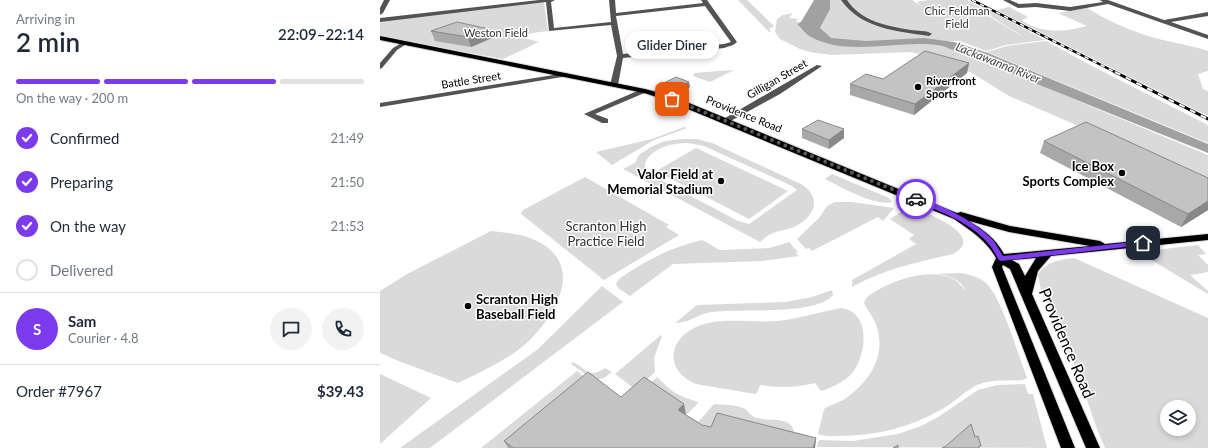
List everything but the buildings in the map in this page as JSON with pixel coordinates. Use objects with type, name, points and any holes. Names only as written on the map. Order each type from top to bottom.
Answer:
[{"type":"main road","name":"Providence Road","points":[[380,38],[645,91],[669,98],[957,217],[980,232],[994,245],[1001,258],[1015,267],[1093,448]]},
{"type":"main road","points":[[938,208],[1009,229],[1114,246]]},
{"type":"main road","points":[[1068,448],[997,267],[1001,258],[1208,237]]},
{"type":"main road","points":[[1027,292],[1028,279],[1032,268],[1047,253]]},
{"type":"street","points":[[380,13],[387,0]]},
{"type":"street","points":[[380,20],[467,7],[549,0],[551,30],[614,23]]},
{"type":"street","points":[[612,0],[614,23],[620,56],[614,85]]},
{"type":"street","points":[[844,0],[855,14],[870,21],[893,29],[929,34]]},
{"type":"street","points":[[1006,0],[1015,6],[1038,5],[1072,9],[1109,2]]},
{"type":"street","points":[[1103,0],[1208,37]]},
{"type":"street","points":[[614,15],[706,2],[734,42],[724,46],[620,56]]},
{"type":"street","points":[[1164,22],[1208,14]]},
{"type":"street","points":[[380,67],[395,49],[406,43]]},
{"type":"street","name":"Gilligan Street","points":[[724,121],[777,92],[819,66]]},
{"type":"street","name":"Battle Street","points":[[380,105],[566,75]]},
{"type":"street","points":[[605,121],[588,114],[645,91]]},
{"type":"green space","points":[[738,0],[747,0],[774,26],[769,29],[771,32],[769,32]]},
{"type":"green space","name":"Chic Feldman Field","points":[[829,0],[912,0],[921,6],[917,2],[928,0],[967,0],[984,9],[978,10],[1021,35],[982,11],[989,10],[1045,40],[1006,45],[986,51],[960,41],[945,41],[1066,96],[1208,155],[1208,182],[1009,96],[972,73],[943,60],[911,52],[832,55],[810,52],[800,49],[780,39],[775,32],[777,19],[783,15],[793,13],[789,18],[799,19],[796,21],[800,23],[797,24],[800,26]]},
{"type":"green space","name":"Weston Field","points":[[544,2],[548,31],[532,33],[521,37],[539,42],[503,59],[380,36],[380,21]]},
{"type":"green space","points":[[1009,7],[1028,17],[1022,20],[1029,25],[1045,30],[1071,30],[1087,26],[1058,13],[1087,8],[1117,24],[1139,33],[1208,51],[1208,71],[1198,74],[1203,89],[1208,91],[1208,116],[996,10]]},
{"type":"green space","points":[[702,32],[709,42],[644,48],[641,39]]},
{"type":"green space","points":[[1046,41],[1208,125],[1208,143],[987,52],[1007,46]]},
{"type":"green space","points":[[734,70],[710,82],[693,76],[695,73]]},
{"type":"green space","points":[[684,127],[687,128],[654,140],[612,165],[596,152],[652,139]]},
{"type":"green space","points":[[697,139],[712,143],[801,184],[808,189],[812,195],[814,207],[807,218],[801,223],[789,229],[768,235],[760,242],[623,169],[635,163],[639,155],[651,147],[665,141]],"holes":[[[688,143],[704,146],[792,186],[797,190],[749,224],[738,221],[646,171],[645,163],[648,158],[653,153],[664,147]]]},
{"type":"green space","name":"Valor Field at Memorial Stadium","points":[[696,148],[788,191],[749,219],[656,171]]},
{"type":"green space","points":[[832,174],[889,198],[892,202],[877,202],[868,199],[825,179]]},
{"type":"green space","name":"Scranton High Practice Field","points":[[585,177],[669,225],[666,227],[679,235],[604,280],[521,214],[523,210]]},
{"type":"green space","points":[[835,202],[852,202],[894,208],[883,221],[878,217],[812,251],[809,248],[806,249],[797,239],[819,218],[827,206]]},
{"type":"green space","points":[[911,206],[940,219],[959,232],[963,239],[962,247],[953,254],[914,263],[876,275],[852,287],[852,280],[916,244],[909,239],[914,235],[890,219]]},
{"type":"green space","name":"Scranton High Baseball Field","points":[[491,231],[505,232],[532,238],[544,245],[556,256],[562,270],[563,284],[559,298],[543,325],[522,347],[492,366],[458,383],[380,353],[380,291],[407,274]]},
{"type":"green space","points":[[702,240],[720,250],[770,248],[789,242],[798,252],[796,253],[799,256],[762,261],[673,264],[630,296],[618,288],[616,284],[619,279],[638,266],[659,255]]},
{"type":"green space","points":[[1198,245],[1206,254],[1198,255],[1208,265],[1208,272],[1190,275],[1208,291],[1208,294],[1138,252]]},
{"type":"green space","points":[[1074,258],[1208,318],[1208,448],[1105,448],[1077,371],[1041,291],[1038,275],[1041,270],[1049,264]]},
{"type":"green space","points":[[959,273],[979,278],[985,282],[991,289],[1003,313],[1027,378],[1023,380],[982,383],[968,390],[932,415],[893,429],[853,436],[823,436],[818,434],[824,409],[843,400],[855,391],[869,375],[878,357],[879,335],[876,324],[864,303],[866,298],[885,286],[896,282],[920,275],[940,275],[937,274]],"holes":[[[946,276],[958,281],[966,291],[959,283]]]},
{"type":"green space","points":[[602,286],[623,302],[430,448],[400,448],[538,349]]},
{"type":"green space","points":[[832,290],[833,295],[824,302],[810,306],[793,309],[720,311],[707,313],[687,321],[675,323],[697,305],[786,302],[812,297]]},
{"type":"green space","points":[[841,308],[851,311],[858,317],[862,325],[864,334],[861,355],[858,364],[850,376],[838,384],[821,391],[815,383],[788,387],[760,385],[757,393],[755,394],[696,384],[685,378],[678,370],[674,362],[676,345],[690,330],[701,325],[719,321],[777,321]]},
{"type":"green space","points":[[661,335],[662,336],[654,358],[655,372],[636,390],[615,374]]},
{"type":"green space","points":[[572,362],[590,373],[594,373],[605,368],[612,372],[604,378],[594,380],[571,364]]},
{"type":"green space","points":[[577,371],[592,382],[513,448],[481,448]]},
{"type":"green space","points":[[380,374],[431,398],[380,444]]},
{"type":"green space","points":[[657,377],[675,393],[698,403],[686,415],[646,387]]},
{"type":"green space","points":[[1025,384],[1028,394],[1033,394],[1047,448],[817,447],[820,440],[853,441],[898,434],[921,426],[938,417],[978,390],[997,385]]},
{"type":"green space","points":[[714,404],[738,406],[745,409],[755,417],[786,422],[790,424],[794,435],[711,429],[698,422]]},
{"type":"water","name":"Lackawanna River","points":[[814,0],[830,0],[830,9],[820,28],[831,38],[866,41],[924,38],[954,42],[988,53],[1208,144],[1208,153],[943,46],[910,44],[859,47],[826,43],[809,36],[797,24],[801,22]]},
{"type":"railway","points":[[972,0],[1117,73]]},
{"type":"railway","points":[[1115,72],[1208,119]]},
{"type":"way so far","points":[[672,99],[916,199]]},
{"type":"place","name":"Riverfront Sports","points":[[918,87]]},
{"type":"place","name":"Glider Diner","points":[[672,99]]},
{"type":"place","name":"Ice Box Sports Complex","points":[[1122,173]]},
{"type":"place","name":"Valor Field at Memorial Stadium","points":[[721,181]]},
{"type":"place","name":"Scranton High Baseball Field","points":[[468,306]]},
{"type":"route","points":[[916,199],[957,217],[973,227],[989,240],[1001,258],[1143,243]]}]
